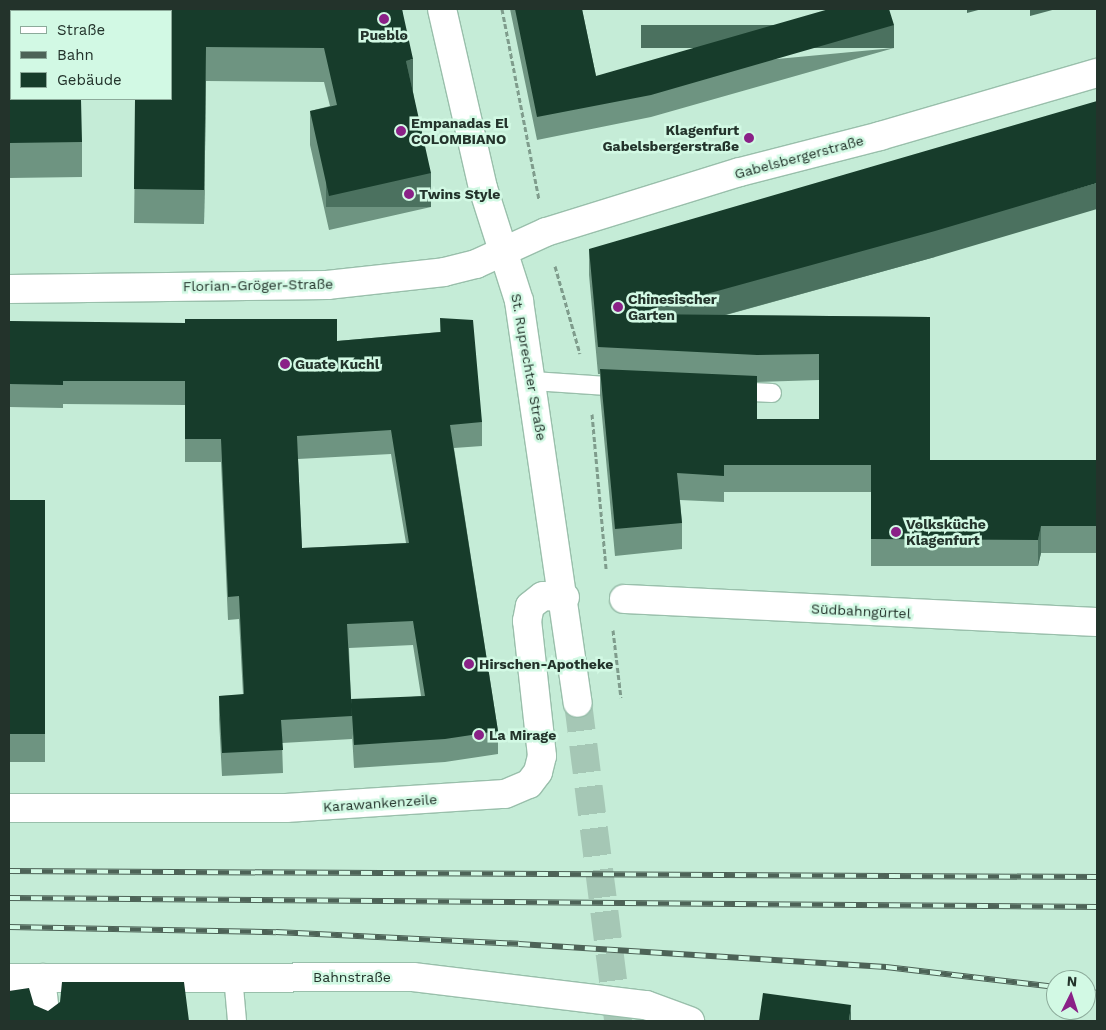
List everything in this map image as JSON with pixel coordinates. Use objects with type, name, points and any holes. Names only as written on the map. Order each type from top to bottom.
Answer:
[{"type":"street","name":"St. Ruprechter Straße","points":[[442,9],[483,188],[519,300],[565,597],[578,703]]},
{"type":"street","name":"Gabelsbergerstraße","points":[[504,251],[546,232],[740,172],[880,136],[1097,73]]},
{"type":"street","name":"Florian-Gröger-Straße","points":[[9,289],[327,284],[444,272],[476,264],[504,251]]},
{"type":"street","name":"Karawankenzeile","points":[[9,808],[286,808],[506,794],[529,784],[538,772],[542,756],[526,621],[530,606],[543,596],[565,597]]},
{"type":"street","name":"Südbahngürtel","points":[[624,599],[1097,622]]},
{"type":"street","name":"Bahnstraße","points":[[9,978],[413,977],[646,1005],[690,1021]]},
{"type":"street","points":[[40,978],[46,1021]]},
{"type":"lane","points":[[532,381],[637,387]]},
{"type":"lane","points":[[714,390],[772,393]]},
{"type":"lane","points":[[233,976],[237,1021]]},
{"type":"path","points":[[502,9],[546,232]]},
{"type":"path","points":[[612,626],[621,698]]},
{"type":"building","points":[[9,9],[80,9],[10,10],[10,100],[81,100],[82,142],[9,143]]},
{"type":"building","points":[[402,9],[413,59],[406,61],[431,173],[329,196],[310,111],[337,105],[324,48],[206,47],[204,190],[134,189],[135,100],[172,100],[172,10],[137,10]]},
{"type":"building","points":[[515,9],[582,9],[596,76],[829,9],[889,9],[894,25],[651,95],[537,117]]},
{"type":"building","points":[[1097,101],[1097,183],[935,231],[634,314],[930,317],[930,460],[1097,460],[1097,526],[1041,526],[1038,540],[871,539],[871,465],[724,465],[724,476],[677,473],[682,523],[615,529],[600,369],[757,376],[757,419],[819,419],[819,354],[757,355],[598,347],[589,249]]},
{"type":"building","points":[[440,318],[473,320],[482,422],[450,425],[498,731],[445,739],[354,745],[352,716],[281,720],[283,750],[222,753],[219,696],[244,694],[239,596],[228,597],[221,439],[185,439],[185,381],[63,381],[63,385],[9,384],[9,321],[185,323],[185,319],[337,319],[337,341],[441,332]],"holes":[[[391,430],[409,543],[302,548],[297,436]],[[413,621],[425,696],[351,699],[347,624]]]},
{"type":"building","points":[[9,500],[45,500],[45,734],[9,734]]},
{"type":"building","points":[[62,982],[184,982],[189,1021],[9,1021],[9,991],[29,988],[34,1005],[48,1011],[60,1002]]},
{"type":"building","points":[[763,993],[851,1005],[849,1021],[759,1021]]},
{"type":"tunnel","points":[[578,703],[618,1021]]},
{"type":"railway","points":[[9,871],[1097,877]]},
{"type":"railway","points":[[9,898],[1097,907]]},
{"type":"railway","points":[[9,927],[276,932],[519,944],[886,967],[1046,986]]},
{"type":"place","name":"Pueblo","points":[[384,19]]},
{"type":"place","name":"Empanadas El COLOMBIANO","points":[[401,131]]},
{"type":"place","name":"Klagenfurt Gabelsbergerstraße","points":[[749,138]]},
{"type":"place","name":"Twins Style","points":[[409,194]]},
{"type":"place","name":"Chinesischer Garten","points":[[618,307]]},
{"type":"place","name":"Guate Kuchl","points":[[285,364]]},
{"type":"place","name":"Volksküche Klagenfurt","points":[[896,532]]},
{"type":"place","name":"Hirschen-Apotheke","points":[[469,664]]},
{"type":"place","name":"La Mirage","points":[[479,735]]}]
